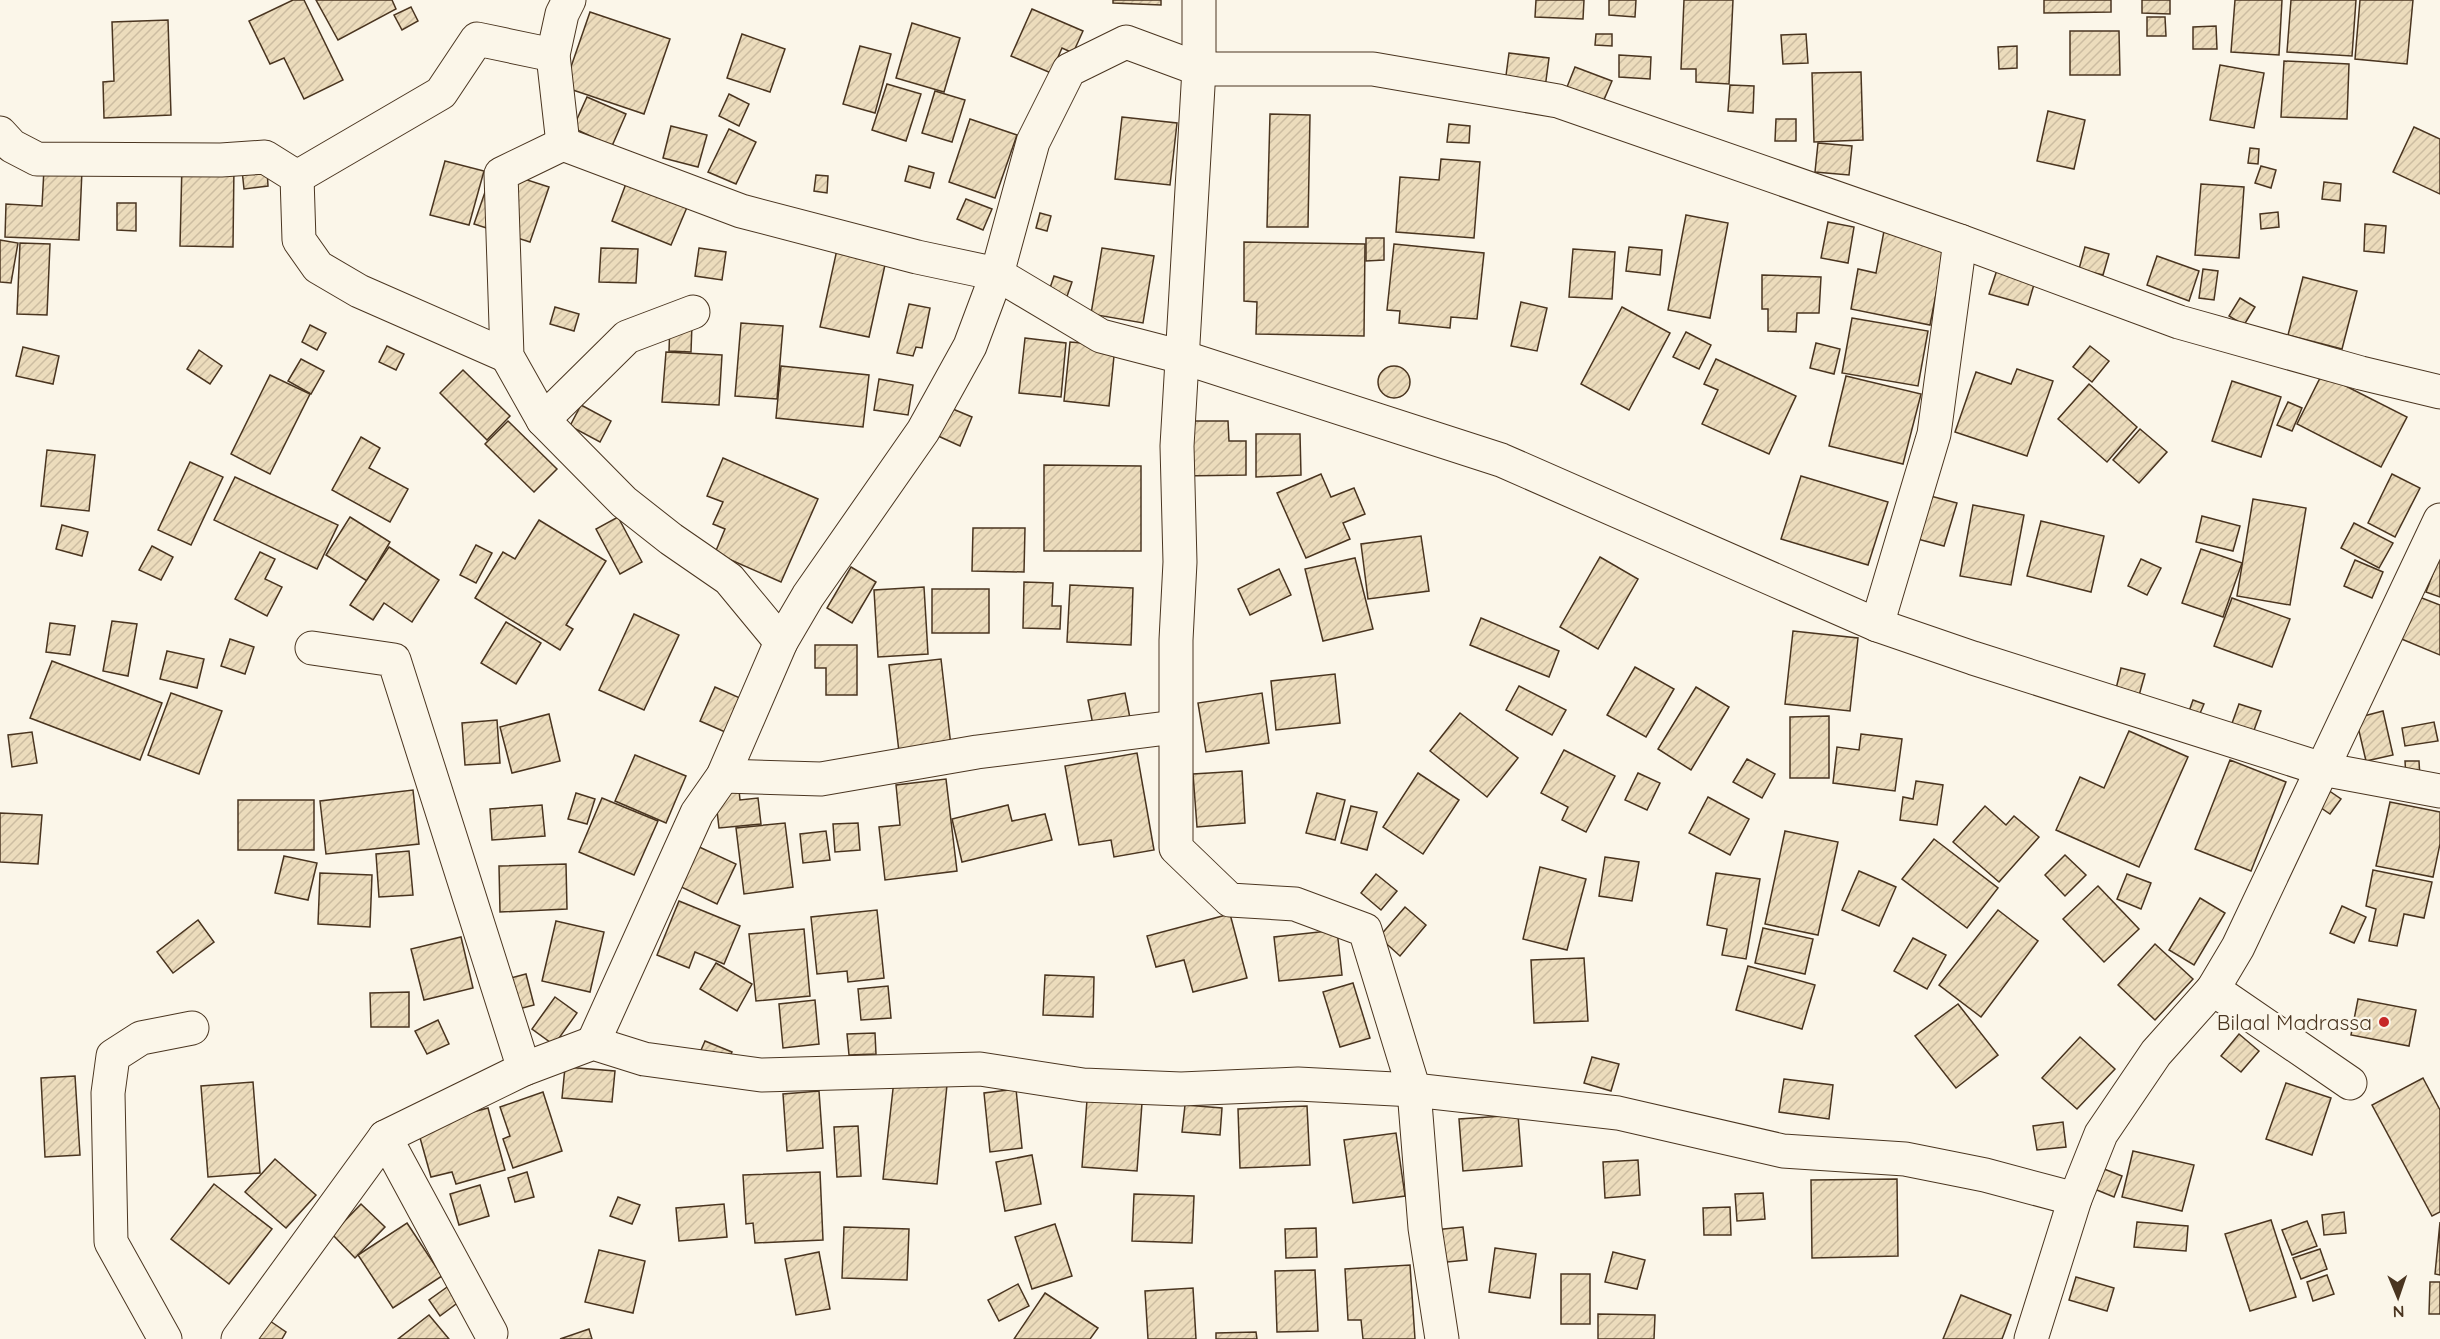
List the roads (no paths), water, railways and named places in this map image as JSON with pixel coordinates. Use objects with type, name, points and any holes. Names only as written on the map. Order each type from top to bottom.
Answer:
[{"type":"street","points":[[563,144],[553,55],[562,14],[569,0]]},
{"type":"street","points":[[1199,0],[1199,69],[1177,446],[1180,562],[1175,727],[1176,848],[1230,900],[1295,904],[1365,930],[1414,1090],[1425,1228],[1442,1339]]},
{"type":"street","points":[[297,177],[441,93],[477,39],[553,55]]},
{"type":"street","points":[[593,1043],[698,813],[723,776],[781,642],[808,596],[923,431],[970,346],[997,274],[1034,142],[1069,70],[1126,42],[1199,69],[1373,69],[1558,101],[1960,241],[2179,322],[2361,374],[2440,392]]},
{"type":"street","points":[[0,133],[12,146],[37,159],[221,160],[265,157],[297,177]]},
{"type":"street","points":[[781,642],[729,579],[671,539],[624,502],[543,420],[507,356],[501,174],[563,144],[741,211],[917,257],[997,274],[1101,336],[1182,357],[1501,460],[1877,625],[1973,658],[2322,769],[2440,791]]},
{"type":"street","points":[[297,177],[299,240],[318,267],[359,291],[507,356]]},
{"type":"street","points":[[1877,625],[1934,434],[1960,241]]},
{"type":"street","points":[[543,420],[627,337],[693,312]]},
{"type":"street","points":[[2031,1339],[2074,1199],[2101,1134],[2156,1053],[2213,989],[2238,947],[2440,520]]},
{"type":"street","points":[[312,648],[394,660],[524,1070]]},
{"type":"street","points":[[723,776],[821,779],[977,752],[1175,727]]},
{"type":"street","points":[[2213,989],[2350,1083]]},
{"type":"street","points":[[165,1339],[111,1242],[108,1094],[113,1056],[141,1038],[192,1028]]},
{"type":"street","points":[[238,1339],[385,1137],[524,1070],[593,1043],[644,1059],[761,1075],[980,1069],[1083,1085],[1181,1089],[1298,1084],[1414,1090],[1618,1113],[1783,1151],[1905,1159],[1985,1175],[2074,1199]]},
{"type":"street","points":[[385,1137],[491,1333]]},
{"type":"place","name":"Bilaal Madrassa","points":[[2384,1022]]}]
